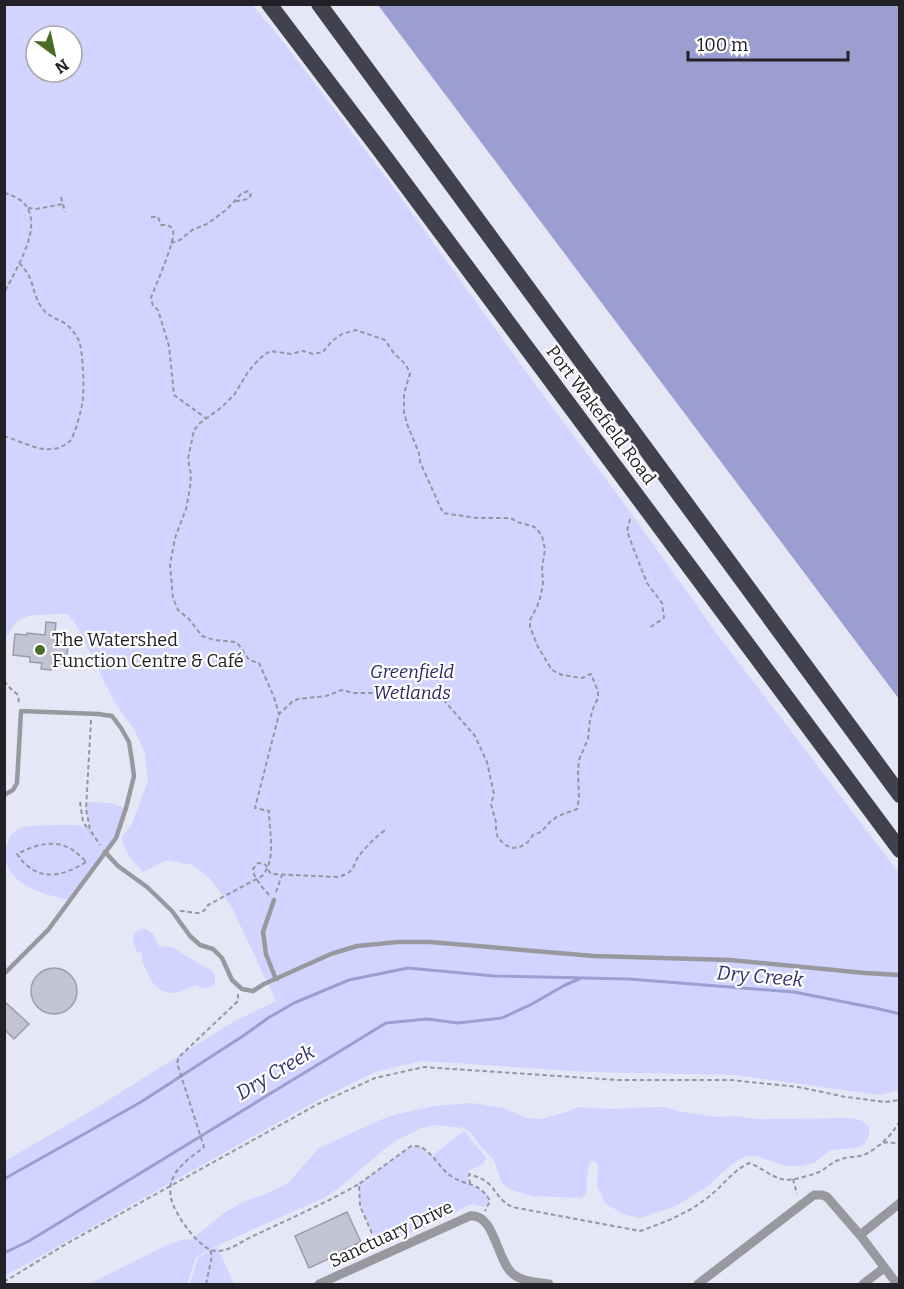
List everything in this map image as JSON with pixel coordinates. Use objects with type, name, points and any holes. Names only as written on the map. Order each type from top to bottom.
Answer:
[{"type":"highway","name":"Port Wakefield Road","points":[[269,4],[900,850]]},
{"type":"highway","name":"Port Wakefield Road","points":[[319,4],[900,795]]},
{"type":"street","points":[[698,1284],[814,1195],[827,1197],[860,1235],[897,1284]]},
{"type":"street","points":[[860,1235],[900,1203]]},
{"type":"street","name":"Sanctuary Drive","points":[[319,1284],[475,1215],[488,1226],[510,1273],[533,1283],[549,1284]]},
{"type":"street","points":[[863,1284],[884,1268]]},
{"type":"lane","points":[[4,795],[13,790],[16,783],[21,711],[112,716],[129,742],[134,776],[116,838],[48,930],[4,974]]},
{"type":"lane","points":[[105,852],[118,866],[147,887],[200,945],[213,950],[222,957],[232,980],[242,989],[253,991],[331,954],[357,946],[398,942],[430,942],[594,956],[730,960],[900,975]]},
{"type":"lane","points":[[274,900],[263,932],[266,954],[277,979]]},
{"type":"path","points":[[171,243],[180,240],[192,230],[203,226],[226,210],[233,202],[241,194],[248,191],[251,195],[248,199],[233,202]]},
{"type":"path","points":[[4,193],[21,199],[28,208],[32,226],[20,264],[4,293]]},
{"type":"path","points":[[61,197],[64,212]]},
{"type":"path","points":[[28,208],[36,209],[63,204]]},
{"type":"path","points":[[151,217],[158,217],[161,225],[168,225],[173,231],[171,243],[151,298],[153,306],[158,310],[169,346],[174,395],[207,418]]},
{"type":"path","points":[[4,436],[29,446],[46,449],[58,448],[70,441],[83,399],[80,343],[64,322],[43,310],[27,270],[20,264]]},
{"type":"path","points":[[279,714],[298,699],[326,696],[342,690],[353,693],[382,693],[404,699],[425,689],[436,691],[475,736],[487,762],[494,794],[491,804],[496,832],[505,845],[513,848],[520,847],[558,816],[577,809],[579,760],[588,738],[590,719],[598,698],[598,691],[591,674],[582,678],[562,675],[552,670],[538,647],[530,627],[530,620],[537,607],[543,583],[542,568],[546,549],[542,536],[536,528],[511,518],[477,518],[443,513],[420,462],[419,453],[407,424],[403,402],[410,373],[385,340],[356,330],[342,334],[323,352],[313,354],[303,351],[291,354],[270,351],[259,358],[234,395],[194,430],[188,459],[191,475],[190,488],[186,509],[175,538],[170,565],[173,598],[178,610],[189,619],[202,636],[235,642],[249,660],[259,663],[274,697],[279,714],[255,808],[269,811],[272,849],[268,867],[271,874],[339,877],[348,874],[353,869],[359,855],[380,833],[386,830]]},
{"type":"path","points":[[630,519],[627,531],[634,550],[647,583],[662,603],[663,608],[664,618],[649,628]]},
{"type":"path","points":[[4,681],[18,695],[21,711]]},
{"type":"path","points":[[92,714],[86,809],[90,830],[94,837]]},
{"type":"path","points":[[80,802],[83,822],[105,852]]},
{"type":"path","points":[[86,862],[66,873],[52,875],[28,866],[17,854],[41,844],[57,844],[72,849],[86,862],[91,871]]},
{"type":"path","points":[[268,867],[264,863],[258,863],[253,868],[253,873],[255,879],[274,900]]},
{"type":"path","points":[[171,911],[201,914],[214,901],[262,876],[268,867]]},
{"type":"path","points":[[274,900],[282,875]]},
{"type":"path","points":[[232,980],[238,993],[238,1001],[178,1058],[177,1063],[204,1147],[184,1164],[172,1179],[171,1186],[174,1206],[193,1236],[210,1250],[230,1248],[359,1184],[411,1146],[421,1147],[451,1177],[486,1192],[490,1201],[482,1219]]},
{"type":"path","points":[[4,1282],[66,1244],[318,1104],[375,1078],[424,1067],[619,1080],[731,1080],[798,1087],[885,1102],[900,1100]]},
{"type":"path","points":[[470,1184],[469,1174],[484,1180],[503,1202],[512,1207],[640,1231],[659,1225],[692,1209],[739,1168],[748,1163],[787,1180],[820,1172],[837,1160],[866,1154],[883,1143],[900,1121]]},
{"type":"path","points":[[883,1143],[891,1142],[900,1145]]},
{"type":"path","points":[[793,1179],[797,1194]]},
{"type":"path","points":[[359,1184],[360,1206],[382,1256]]},
{"type":"path","points":[[206,1284],[212,1256],[210,1250]]},
{"type":"green space","name":"Greenfield Wetlands","points":[[4,5],[252,5],[277,34],[388,180],[717,634],[899,873],[899,1090],[880,1095],[734,1075],[587,1072],[422,1061],[375,1072],[318,1100],[5,1276],[5,1161],[86,1114],[233,1022],[276,1001],[231,906],[210,879],[193,865],[167,860],[143,872],[127,853],[121,838],[131,826],[148,781],[145,754],[135,731],[114,701],[75,623],[68,614],[29,616],[20,619],[8,635],[5,634]]},
{"type":"green space","points":[[87,802],[109,803],[126,808],[116,838],[70,900],[37,891],[17,879],[10,871],[6,861],[7,846],[13,833],[21,828],[35,826],[73,825],[90,829]]},
{"type":"green space","points":[[144,928],[153,934],[159,946],[174,948],[210,970],[215,974],[215,984],[205,988],[195,985],[176,993],[166,992],[154,985],[143,963],[142,953],[137,952],[133,942],[135,932]]},
{"type":"green space","points":[[472,1103],[503,1108],[527,1118],[541,1119],[577,1107],[613,1109],[664,1107],[716,1117],[736,1116],[753,1119],[850,1118],[861,1120],[869,1126],[869,1136],[864,1145],[831,1150],[814,1163],[802,1166],[788,1166],[757,1156],[747,1156],[738,1160],[708,1186],[676,1206],[640,1218],[623,1214],[605,1203],[597,1186],[596,1162],[592,1161],[589,1165],[587,1191],[582,1198],[533,1196],[510,1190],[501,1181],[494,1160],[471,1133],[464,1128],[436,1125],[422,1128],[397,1140],[324,1198],[196,1257],[187,1284],[89,1284],[167,1245],[192,1239],[227,1211],[288,1183],[319,1148],[397,1114],[435,1106]]},
{"type":"green space","points":[[464,1131],[487,1159],[483,1161],[485,1163],[468,1171],[468,1184],[485,1192],[490,1201],[484,1207],[472,1204],[379,1248],[360,1206],[359,1184],[411,1146],[421,1147],[432,1156]]},
{"type":"green space","points":[[217,1247],[234,1284],[190,1284],[198,1258]]},
{"type":"shaded area","points":[[378,5],[899,5],[899,699]]},
{"type":"building","name":"The Watershed Function Centre & Café","points":[[46,622],[56,623],[54,641],[68,645],[66,662],[52,663],[51,670],[41,669],[42,663],[30,662],[30,657],[13,655],[15,634],[45,635]]},
{"type":"building","points":[[54,968],[70,975],[77,991],[70,1007],[54,1014],[38,1007],[31,991],[38,975]]},
{"type":"building","points":[[4,1001],[29,1024],[14,1039],[4,1029]]},
{"type":"building","points":[[347,1212],[361,1242],[309,1268],[295,1236]]},
{"type":"waterway","name":"Dry Creek","points":[[4,1179],[141,1102],[294,1003],[349,980],[408,968],[494,976],[629,979],[794,992],[900,1014]]},
{"type":"waterway","name":"Dry Creek","points":[[4,1253],[29,1241],[386,1023],[427,1019],[458,1023],[502,1018],[579,979]]},
{"type":"place","name":"The Watershed Function Centre & Café","points":[[40,650]]}]
